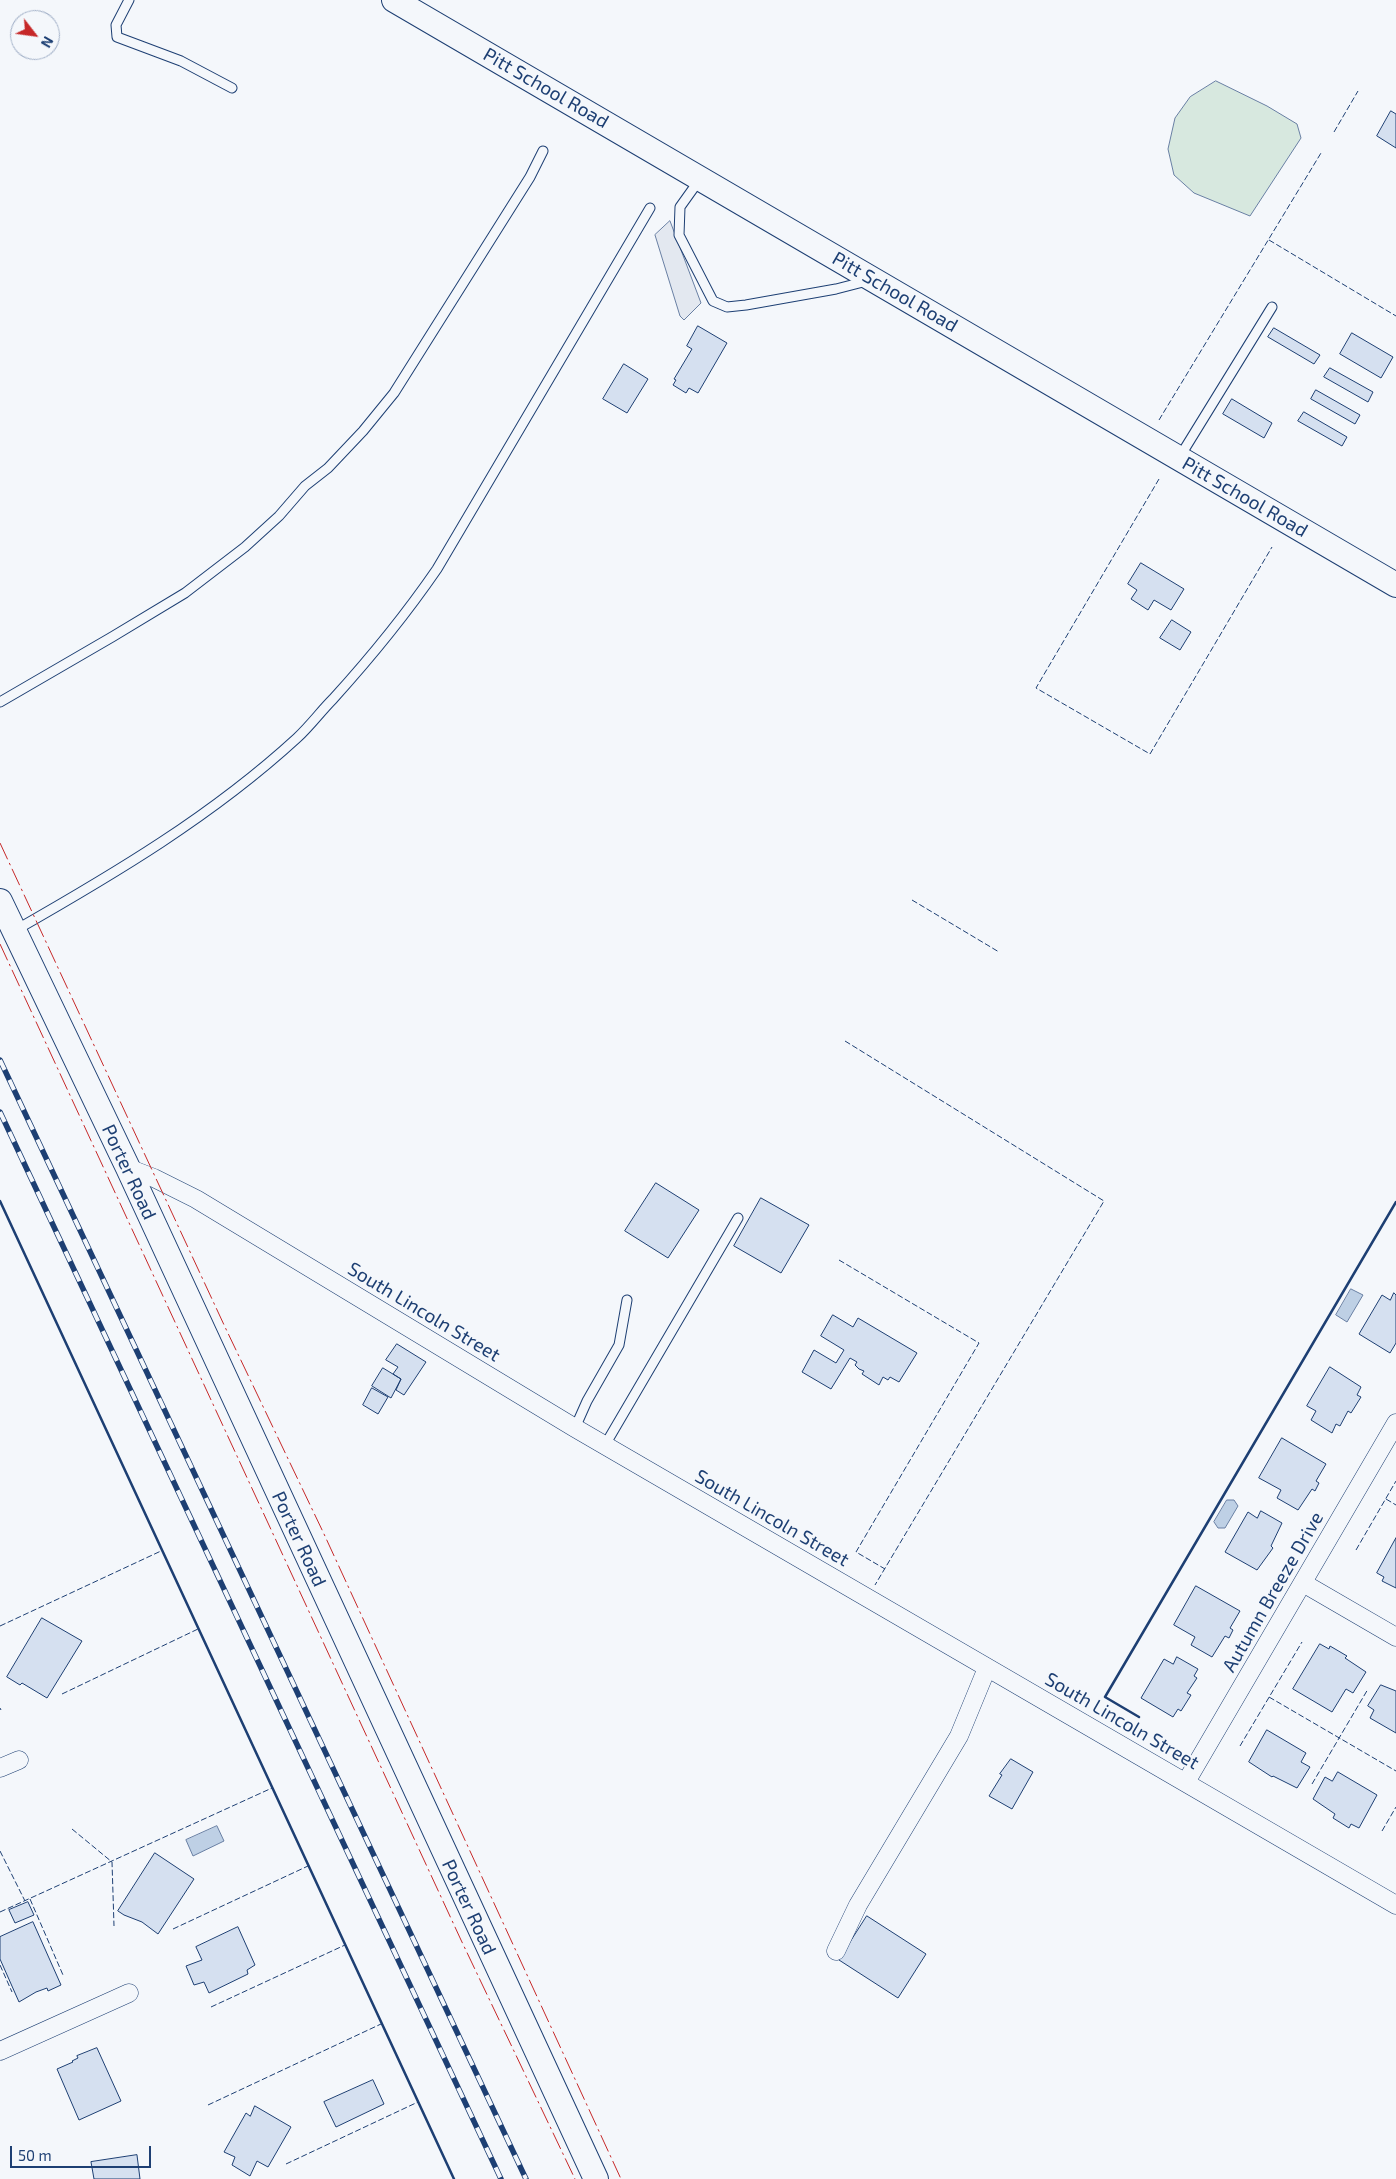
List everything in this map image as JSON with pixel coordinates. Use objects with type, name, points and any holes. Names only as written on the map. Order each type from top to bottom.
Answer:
[{"type":"street","name":"Pitt School Road","points":[[394,0],[1396,586]]},
{"type":"street","name":"Porter Road","points":[[0,901],[128,1168],[596,2179]]},
{"type":"street","name":"South Lincoln Street","points":[[128,1168],[154,1178],[196,1199],[575,1428],[1396,1905]]},
{"type":"street","name":"Autumn Breeze Drive","points":[[1186,1782],[1396,1423]]},
{"type":"street","points":[[1304,1583],[1396,1637]]},
{"type":"street","points":[[836,1951],[858,1905],[959,1736],[987,1668]]},
{"type":"street","points":[[0,1768],[19,1760]]},
{"type":"street","points":[[0,2051],[129,1993]]},
{"type":"lane","points":[[129,0],[116,25],[117,36],[181,61],[232,88]]},
{"type":"lane","points":[[0,702],[185,593],[245,547],[279,516],[305,486],[328,468],[363,431],[410,370],[530,177],[543,151]]},
{"type":"lane","points":[[701,179],[680,208],[679,234],[713,301],[727,307],[746,305],[836,289],[873,279]]},
{"type":"lane","points":[[14,931],[84,892],[142,856],[191,823],[232,792],[298,737],[377,651],[404,618],[437,570],[650,208]]},
{"type":"lane","points":[[1179,458],[1272,308]]},
{"type":"lane","points":[[605,1445],[738,1218]]},
{"type":"lane","points":[[575,1428],[587,1401],[619,1345],[627,1300]]},
{"type":"shaded area","points":[[1216,81],[1267,106],[1297,124],[1301,138],[1250,216],[1194,193],[1174,175],[1168,149],[1175,118],[1190,97]]},
{"type":"shaded area","points":[[670,221],[701,303],[684,320],[680,316],[655,235]]},
{"type":"water","points":[[1351,1289],[1363,1295],[1347,1322],[1336,1315]]},
{"type":"water","points":[[1227,1500],[1234,1500],[1238,1506],[1225,1528],[1218,1528],[1214,1522]]},
{"type":"water","points":[[217,1826],[224,1841],[193,1856],[186,1840]]},
{"type":"building","points":[[1391,111],[1396,114],[1396,148],[1377,136]]},
{"type":"building","points":[[698,326],[727,343],[698,393],[689,388],[686,393],[673,385],[676,380],[674,379],[692,349],[687,346]]},
{"type":"building","points":[[1274,328],[1320,355],[1314,364],[1268,337]]},
{"type":"building","points":[[1352,333],[1393,357],[1381,378],[1340,354]]},
{"type":"building","points":[[624,364],[648,379],[627,413],[603,399]]},
{"type":"building","points":[[1330,368],[1373,392],[1368,402],[1324,377]]},
{"type":"building","points":[[1316,390],[1360,415],[1355,424],[1311,399]]},
{"type":"building","points":[[1232,399],[1272,423],[1264,438],[1223,414]]},
{"type":"building","points":[[1304,412],[1347,437],[1342,446],[1298,421]]},
{"type":"building","points":[[1141,563],[1184,589],[1171,610],[1154,600],[1148,610],[1131,599],[1137,590],[1128,584]]},
{"type":"building","points":[[1172,620],[1191,632],[1180,650],[1160,638]]},
{"type":"building","points":[[656,1183],[699,1210],[668,1258],[625,1231]]},
{"type":"building","points":[[761,1198],[809,1225],[781,1273],[734,1246]]},
{"type":"building","points":[[1394,1293],[1396,1295],[1396,1343],[1390,1353],[1359,1334],[1382,1295],[1390,1300]]},
{"type":"building","points":[[833,1315],[853,1327],[858,1318],[917,1353],[899,1382],[890,1377],[888,1380],[883,1377],[879,1385],[862,1374],[864,1371],[859,1369],[855,1365],[857,1362],[850,1358],[831,1389],[802,1372],[814,1350],[836,1363],[844,1350],[821,1336]]},
{"type":"building","points":[[397,1344],[426,1362],[404,1395],[396,1390],[401,1379],[393,1374],[398,1367],[386,1360]]},
{"type":"building","points":[[1330,1367],[1361,1387],[1357,1395],[1361,1397],[1351,1413],[1348,1411],[1340,1426],[1336,1424],[1332,1433],[1311,1420],[1316,1411],[1307,1406]]},
{"type":"building","points":[[383,1368],[401,1379],[391,1398],[372,1386]]},
{"type":"building","points":[[372,1388],[388,1397],[378,1414],[363,1405]]},
{"type":"building","points":[[1282,1438],[1326,1464],[1316,1481],[1319,1483],[1315,1491],[1312,1489],[1298,1510],[1277,1498],[1281,1490],[1259,1478]]},
{"type":"building","points":[[1261,1511],[1282,1523],[1271,1546],[1273,1548],[1257,1570],[1225,1552],[1248,1512],[1257,1518]]},
{"type":"building","points":[[1396,1538],[1396,1588],[1382,1581],[1384,1577],[1377,1573]]},
{"type":"building","points":[[1196,1586],[1240,1611],[1230,1628],[1233,1630],[1229,1638],[1225,1636],[1212,1657],[1191,1645],[1195,1637],[1174,1625]]},
{"type":"building","points":[[42,1618],[82,1641],[47,1698],[22,1683],[20,1685],[7,1677]]},
{"type":"building","points":[[1320,1644],[1329,1649],[1330,1646],[1347,1656],[1345,1658],[1366,1672],[1353,1693],[1346,1689],[1332,1712],[1293,1689]]},
{"type":"building","points":[[1177,1657],[1198,1669],[1194,1676],[1197,1678],[1187,1693],[1191,1695],[1181,1711],[1178,1709],[1173,1717],[1141,1698],[1164,1659],[1173,1664]]},
{"type":"building","points":[[1381,1685],[1396,1691],[1396,1733],[1370,1718],[1374,1710],[1368,1706]]},
{"type":"building","points":[[1267,1730],[1306,1753],[1301,1762],[1310,1767],[1297,1788],[1272,1777],[1249,1762]]},
{"type":"building","points":[[1011,1759],[1033,1772],[1012,1809],[989,1796],[1002,1775],[1000,1774]]},
{"type":"building","points":[[1338,1772],[1377,1795],[1359,1828],[1351,1824],[1349,1828],[1333,1818],[1335,1814],[1313,1799],[1325,1777],[1332,1781]]},
{"type":"building","points":[[155,1853],[194,1879],[158,1934],[142,1922],[118,1911]]},
{"type":"building","points":[[28,1902],[34,1915],[15,1923],[9,1910]]},
{"type":"building","points":[[867,1916],[926,1954],[898,1998],[839,1960]]},
{"type":"building","points":[[33,1922],[61,1985],[48,1991],[47,1988],[36,1992],[19,2002],[0,1959],[0,1937]]},
{"type":"building","points":[[238,1927],[255,1965],[247,1970],[248,1974],[209,1993],[204,1982],[194,1985],[186,1966],[202,1960],[196,1947]]},
{"type":"building","points":[[97,2048],[121,2101],[79,2120],[57,2069],[73,2062],[78,2058],[77,2056]]},
{"type":"building","points":[[373,2080],[384,2104],[336,2127],[324,2102]]},
{"type":"building","points":[[255,2106],[291,2127],[268,2167],[257,2161],[250,2176],[232,2165],[235,2157],[224,2152],[246,2113],[250,2116]]},
{"type":"building","points":[[137,2155],[140,2179],[94,2179],[91,2162]]},
{"type":"railway","points":[[0,1060],[526,2179]]},
{"type":"railway","points":[[0,1112],[501,2179]]},
{"type":"fence","points":[[1334,132],[1358,91]]},
{"type":"fence","points":[[1159,420],[1321,153]]},
{"type":"fence","points":[[1269,240],[1396,316]]},
{"type":"fence","points":[[1159,479],[1036,688],[1150,754],[1272,547]]},
{"type":"fence","points":[[912,900],[999,952]]},
{"type":"fence","points":[[845,1041],[1104,1201],[875,1585]]},
{"type":"fence","points":[[839,1260],[979,1343],[856,1552],[885,1569]]},
{"type":"fence","points":[[1356,1550],[1396,1481]]},
{"type":"fence","points":[[1386,1499],[1396,1505]]},
{"type":"fence","points":[[0,1626],[161,1551]]},
{"type":"fence","points":[[62,1694],[198,1629]]},
{"type":"fence","points":[[1240,1746],[1302,1642]]},
{"type":"fence","points":[[1312,1784],[1368,1689]]},
{"type":"fence","points":[[1269,1697],[1396,1771]]},
{"type":"fence","points":[[0,1912],[272,1788]]},
{"type":"fence","points":[[1382,1831],[1396,1807]]},
{"type":"fence","points":[[72,1829],[112,1862],[114,1926]]},
{"type":"fence","points":[[0,1851],[25,1901]]},
{"type":"fence","points":[[173,1929],[308,1866]]},
{"type":"fence","points":[[30,1899],[63,1975]]},
{"type":"fence","points":[[211,2007],[345,1945]]},
{"type":"fence","points":[[0,1965],[12,1992]]},
{"type":"fence","points":[[208,2105],[381,2024]]},
{"type":"fence","points":[[286,2164],[418,2102]]},
{"type":"wall","points":[[0,1201],[454,2179]]},
{"type":"wall","points":[[1139,1717],[1105,1697],[1396,1202]]},
{"type":"power","points":[[0,843],[225,1327],[324,1534],[621,2179]]},
{"type":"power","points":[[0,944],[461,1940],[575,2179]]}]
